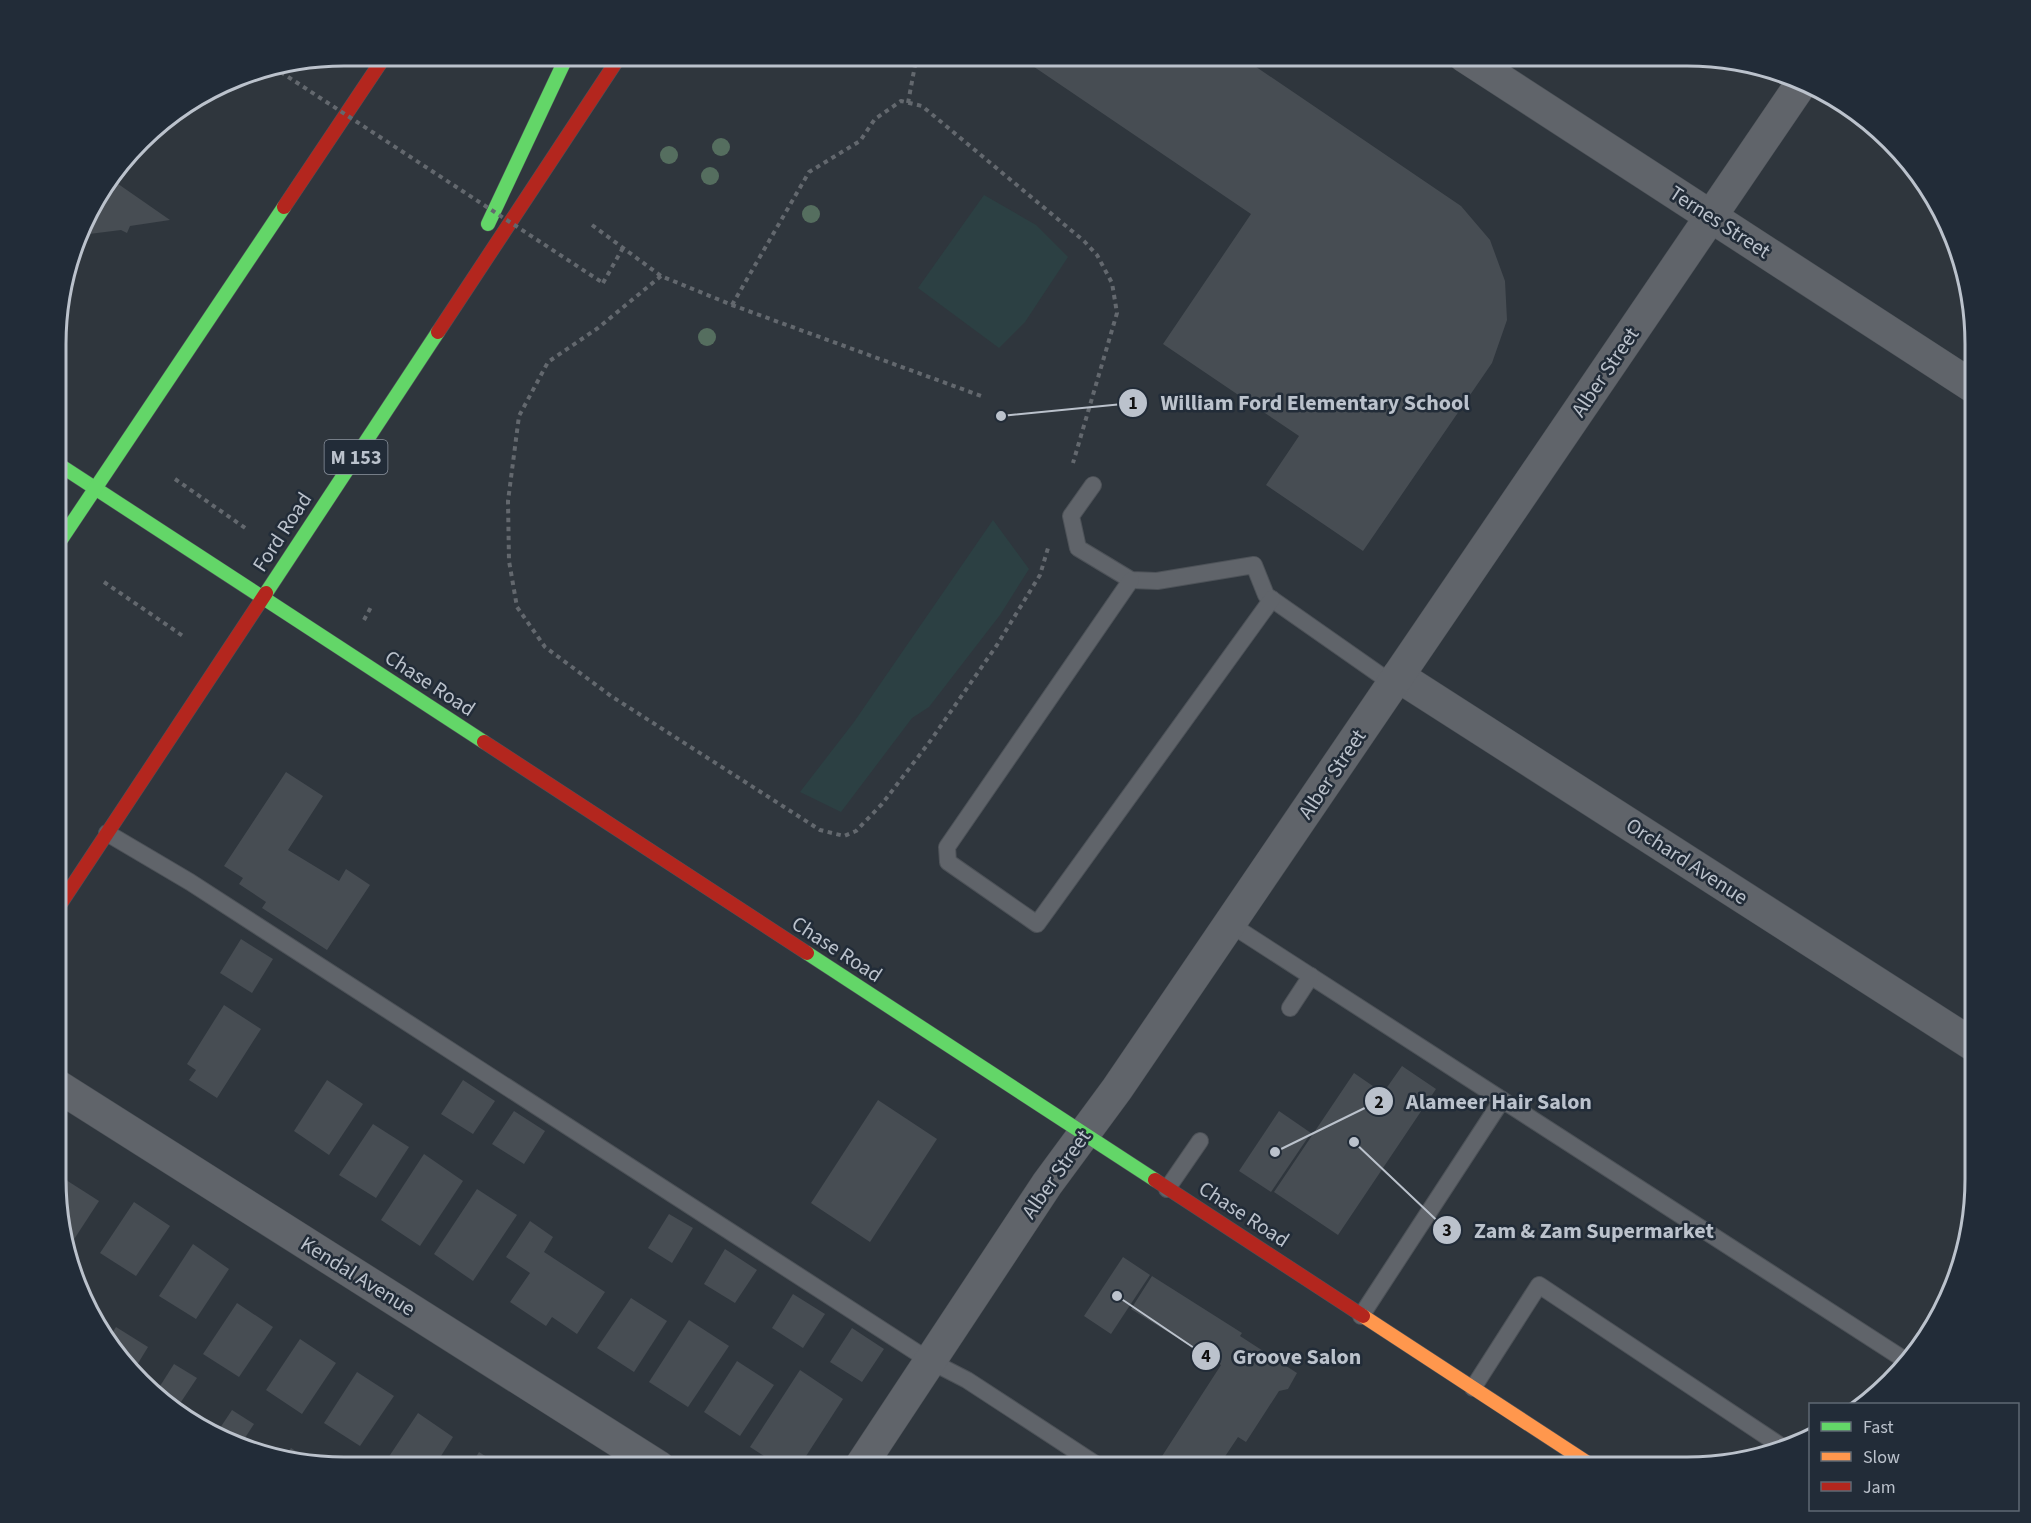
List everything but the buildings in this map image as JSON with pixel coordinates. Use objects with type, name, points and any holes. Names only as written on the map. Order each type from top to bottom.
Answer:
[{"type":"main road","points":[[66,530],[378,66]]},
{"type":"main road","points":[[448,314],[562,66]]},
{"type":"main road","name":"Ford Road","points":[[66,895],[264,600],[448,314],[613,66]]},
{"type":"main road","name":"Chase Road","points":[[66,469],[1579,1457]]},
{"type":"street","name":"Ternes Street","points":[[1482,66],[1965,381]]},
{"type":"street","name":"Alber Street","points":[[867,1457],[1047,1184],[1230,924],[1798,89]]},
{"type":"street","name":"Orchard Avenue","points":[[1396,680],[1965,1040]]},
{"type":"street","name":"Kendal Avenue","points":[[66,1091],[643,1457]]},
{"type":"lane","points":[[1093,485],[1071,516],[1078,548],[1131,580],[1157,581],[1254,565],[1266,595],[1396,680]]},
{"type":"lane","points":[[1131,580],[947,847],[948,862],[1037,924],[1272,599]]},
{"type":"lane","points":[[107,833],[190,882],[930,1361],[967,1380],[1085,1457]]},
{"type":"lane","points":[[1230,924],[1900,1357]]},
{"type":"lane","points":[[1290,1008],[1311,976]]},
{"type":"lane","points":[[1361,1316],[1502,1100]]},
{"type":"lane","points":[[1167,1189],[1200,1141]]},
{"type":"lane","points":[[1473,1388],[1539,1285],[1775,1442]]},
{"type":"path","points":[[908,103],[915,66]]},
{"type":"path","points":[[282,73],[603,283],[624,246]]},
{"type":"path","points":[[732,305],[809,172],[860,141],[875,119],[901,101],[922,106],[1084,241],[1097,255],[1112,283],[1117,313],[1070,472]]},
{"type":"path","points":[[592,225],[624,246],[661,276],[732,305],[984,397]]},
{"type":"path","points":[[661,276],[598,328],[548,362],[519,416],[508,501],[509,561],[517,607],[545,647],[612,696],[820,830],[843,836],[856,831],[882,804],[931,740],[997,645],[1040,575],[1050,541]]},
{"type":"path","points":[[175,479],[248,530]]},
{"type":"path","points":[[104,582],[183,636]]},
{"type":"path","points":[[362,622],[371,608]]},
{"type":"green space","points":[[984,195],[1036,225],[1068,257],[1025,322],[999,348],[918,288]]},
{"type":"green space","points":[[993,520],[1029,569],[1000,615],[929,707],[912,718],[841,812],[800,792],[854,722]]},
{"type":"traffic: fast","points":[[488,224],[562,66]]},
{"type":"traffic: fast","points":[[66,532],[284,207]]},
{"type":"traffic: fast","points":[[266,593],[438,332]]},
{"type":"traffic: fast","points":[[66,469],[484,742]]},
{"type":"traffic: fast","points":[[807,953],[1155,1180]]},
{"type":"traffic: slow","points":[[1363,1316],[1579,1457]]},
{"type":"traffic: jam","points":[[284,207],[378,66]]},
{"type":"traffic: jam","points":[[438,332],[613,66]]},
{"type":"traffic: jam","points":[[66,895],[266,593]]},
{"type":"traffic: jam","points":[[484,742],[807,953]]},
{"type":"traffic: jam","points":[[1155,1180],[1363,1316]]},
{"type":"place","name":"William Ford Elementary School","points":[[1001,416]]},
{"type":"place","name":"Zam & Zam Supermarket","points":[[1354,1142]]},
{"type":"place","name":"Alameer Hair Salon","points":[[1275,1152]]},
{"type":"place","name":"Groove Salon","points":[[1117,1296]]}]
